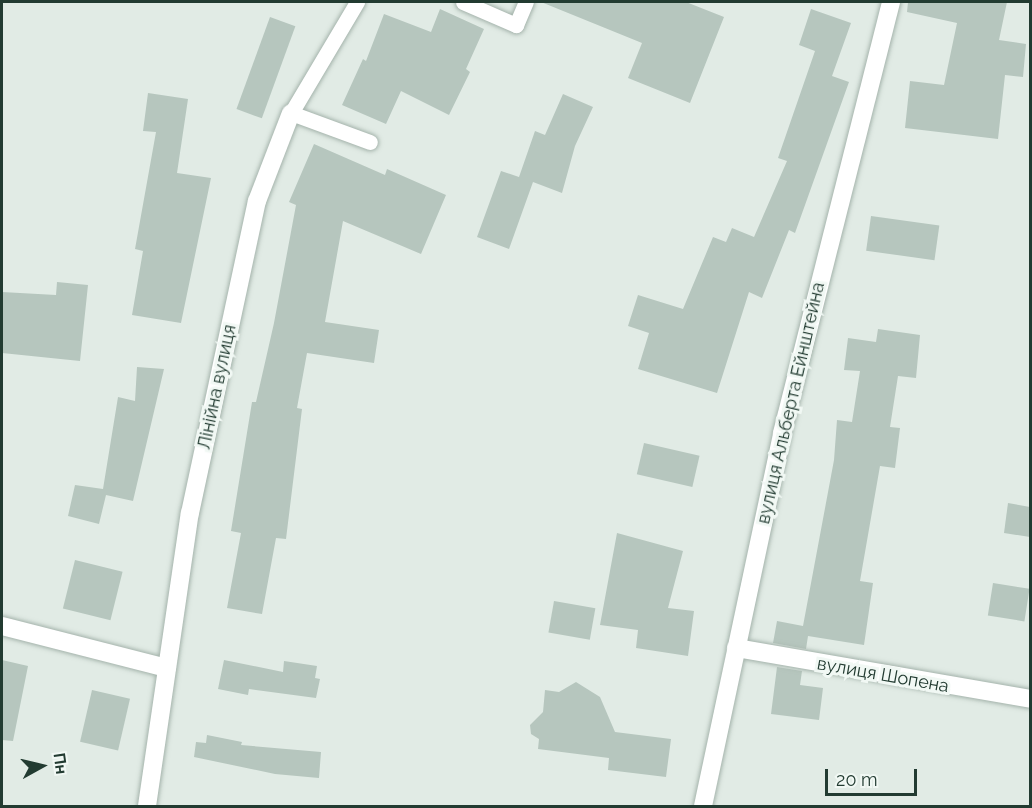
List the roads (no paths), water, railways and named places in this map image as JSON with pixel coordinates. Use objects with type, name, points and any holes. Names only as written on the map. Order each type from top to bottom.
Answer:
[{"type":"street","name":"вулиця Альберта Ейнштейна","points":[[703,807],[782,433],[891,2]]},
{"type":"street","name":"Лінійна вулиця","points":[[147,807],[190,513],[256,201],[291,112]]},
{"type":"street","points":[[2,626],[167,668]]},
{"type":"street","name":"вулиця Шопена","points":[[736,648],[1030,699]]},
{"type":"lane","points":[[357,2],[291,112],[370,142]]},
{"type":"lane","points":[[463,2],[516,25],[526,2]]}]
